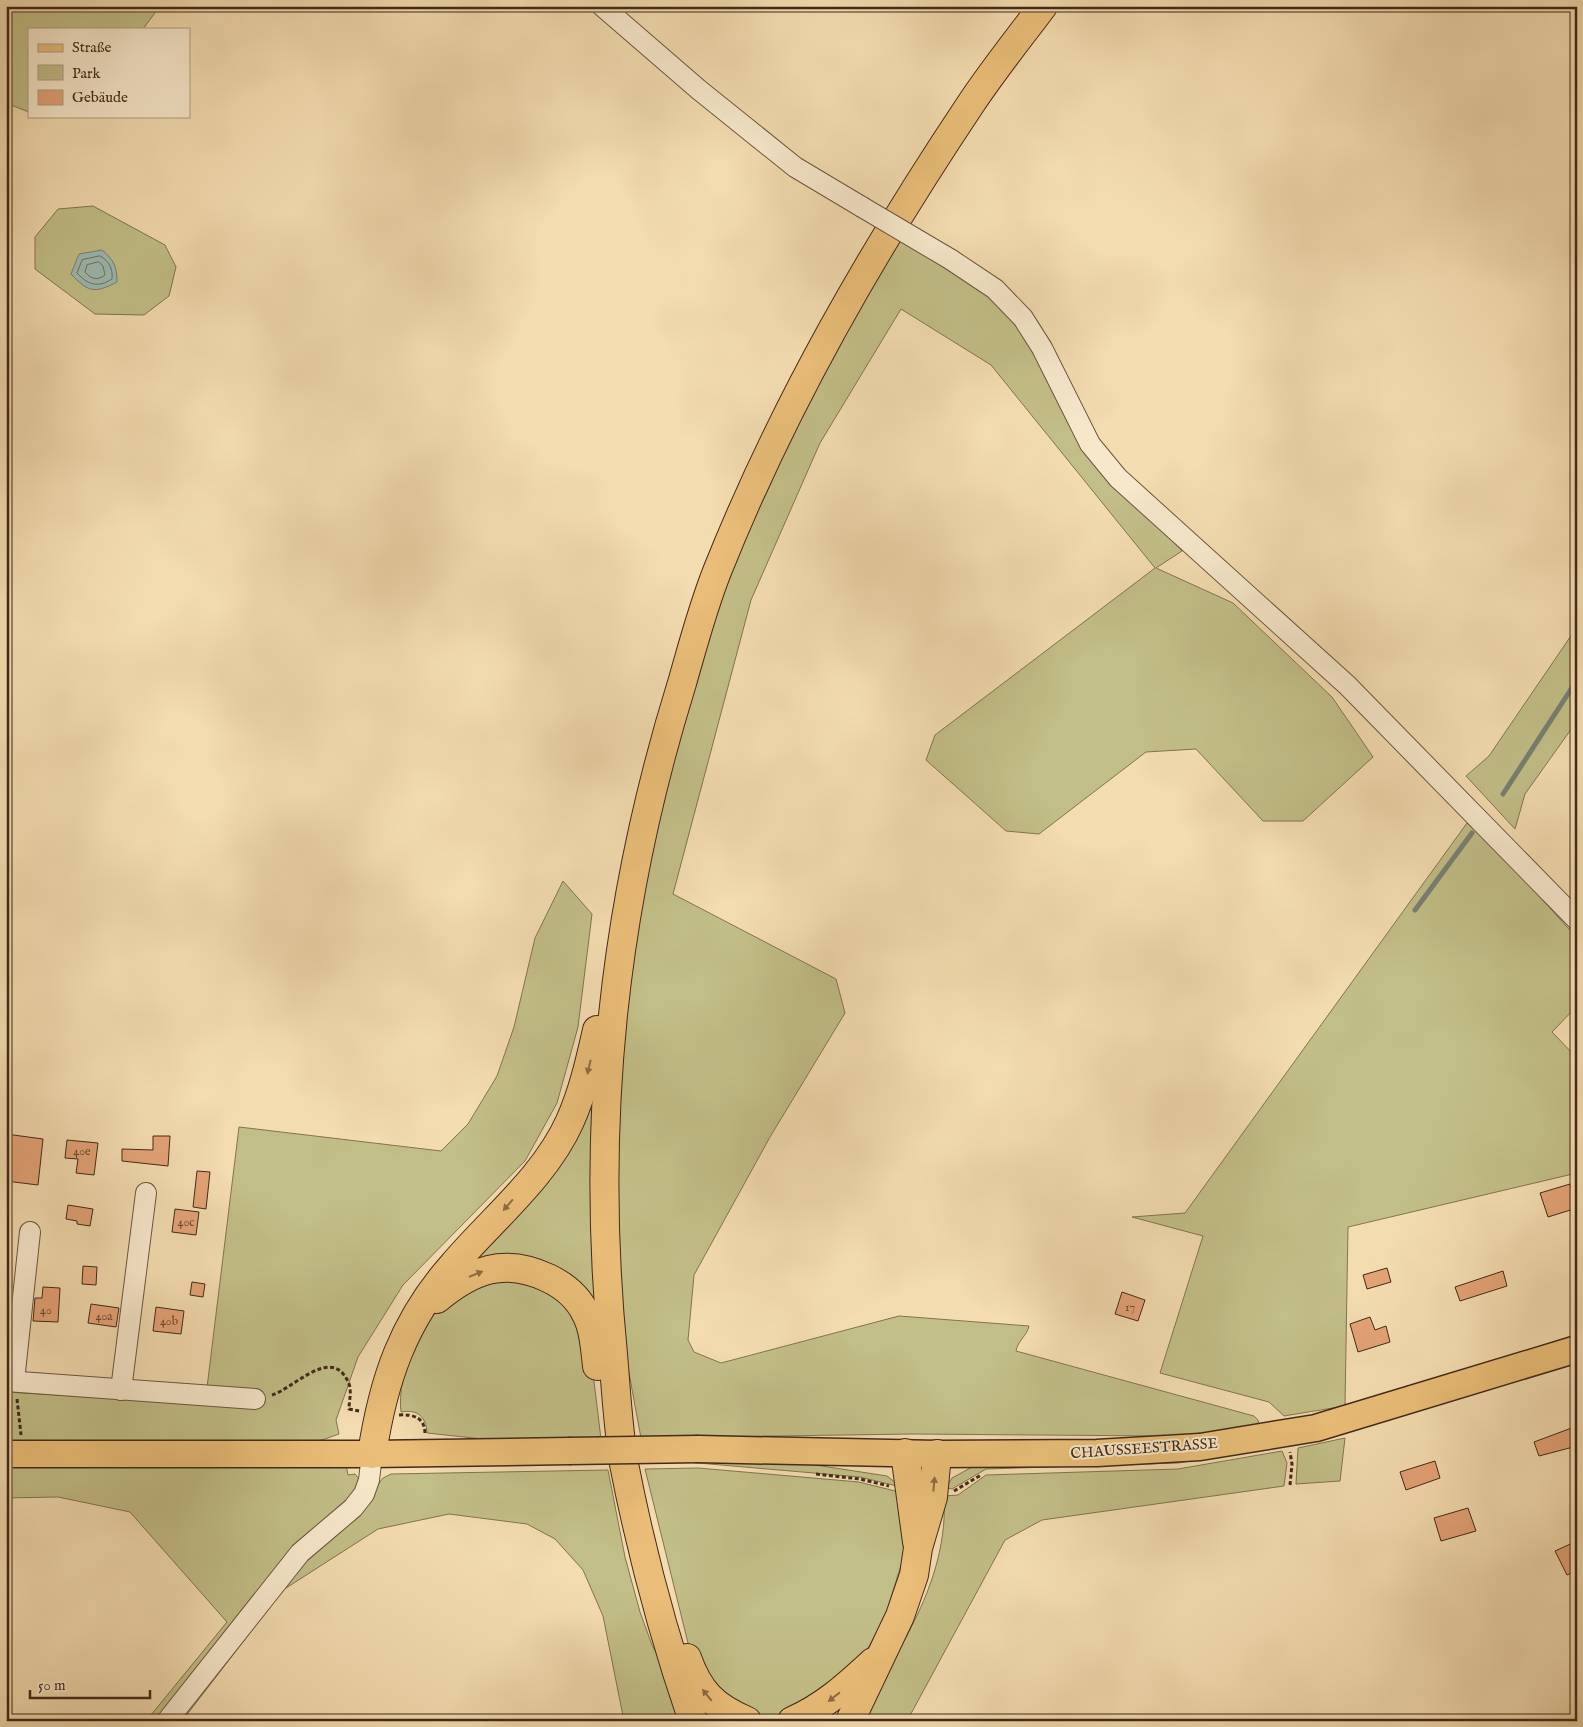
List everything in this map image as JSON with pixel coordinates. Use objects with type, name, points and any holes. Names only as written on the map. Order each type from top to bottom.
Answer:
[{"type":"highway","points":[[372,1454],[378,1417],[393,1362],[430,1292],[522,1189],[550,1154],[570,1122],[586,1076],[653,784],[713,582],[770,451],[816,359],[871,260],[974,99],[1043,6]]},
{"type":"highway","points":[[624,917],[612,1013],[606,1101],[604,1181],[607,1294],[623,1459],[646,1561],[676,1672],[693,1721]]},
{"type":"highway","points":[[411,1325],[433,1302],[458,1281],[488,1269],[510,1266],[532,1270],[561,1284],[579,1301],[587,1316],[594,1342],[601,1392],[621,1438]]},
{"type":"highway","points":[[905,1453],[918,1548]]},
{"type":"highway","points":[[850,1721],[900,1616],[914,1575],[918,1548],[933,1497],[937,1454]]},
{"type":"highway","points":[[646,1561],[669,1600],[685,1653],[697,1682],[709,1699],[730,1714],[747,1721]]},
{"type":"highway","points":[[792,1721],[814,1711],[833,1698],[883,1652]]},
{"type":"main road","name":"CHAUSSEESTRASSE","points":[[15,1454],[372,1454],[698,1450],[937,1454],[1096,1453],[1200,1447],[1316,1428],[1577,1349]]},
{"type":"street","points":[[602,6],[698,89],[795,167],[950,259],[994,289],[1023,318],[1042,348],[1090,444],[1118,478],[1347,685],[1577,920]]},
{"type":"street","points":[[121,1390],[146,1193]]},
{"type":"street","points":[[30,1232],[10,1381],[255,1400]]},
{"type":"street","points":[[167,1721],[300,1553],[353,1508],[364,1494],[369,1480],[372,1454]]},
{"type":"path","points":[[255,1400],[282,1392],[318,1368],[330,1366],[341,1370],[347,1379],[350,1389],[350,1409],[378,1417],[408,1414],[421,1420],[425,1424],[426,1452]]},
{"type":"path","points":[[10,1381],[15,1454]]},
{"type":"path","points":[[1286,1434],[1292,1464],[1290,1485]]},
{"type":"green space","points":[[6,6],[160,6],[144,28],[28,28],[28,112],[6,103]]},
{"type":"green space","points":[[93,206],[165,245],[176,267],[169,296],[144,315],[95,314],[35,269],[35,237],[58,209]]},
{"type":"green space","points":[[897,235],[973,280],[1016,321],[1158,525],[1182,551],[1156,568],[1233,603],[1332,697],[1373,757],[1303,821],[1263,821],[1196,749],[1146,752],[1039,834],[1006,831],[926,760],[935,735],[1155,568],[991,365],[901,309],[820,443],[751,600],[673,894],[836,979],[845,1013],[770,1137],[694,1275],[688,1340],[694,1352],[721,1363],[899,1316],[1029,1326],[1016,1351],[1254,1416],[1258,1420],[1259,1425],[1253,1431],[1163,1436],[912,1434],[641,1438],[629,1373],[620,1342],[612,1150],[637,895],[717,601],[783,447]]},
{"type":"green space","points":[[1577,627],[1577,721],[1525,794],[1515,829],[1466,776],[1489,756]]},
{"type":"green space","points":[[1467,823],[1493,845],[1577,938],[1577,1006],[1552,1032],[1577,1058],[1577,1173],[1348,1227],[1345,1406],[1284,1416],[1269,1402],[1160,1373],[1203,1236],[1132,1217],[1185,1213]]},
{"type":"green space","points":[[563,881],[592,914],[578,1027],[557,1103],[525,1161],[403,1285],[358,1357],[336,1420],[339,1434],[322,1440],[299,1443],[6,1448],[6,1392],[205,1404],[239,1127],[441,1151],[468,1124],[497,1076],[514,1027],[535,938]]},
{"type":"green space","points":[[583,1109],[596,1111],[598,1298],[586,1301],[474,1266],[470,1256]]},
{"type":"green space","points":[[507,1272],[574,1304],[593,1373],[601,1439],[492,1440],[427,1433],[425,1422],[420,1415],[407,1411],[401,1412],[402,1383],[406,1368],[411,1353],[426,1325],[451,1300]]},
{"type":"green space","points":[[1345,1438],[1340,1481],[1296,1484],[1298,1448]]},
{"type":"green space","points":[[1280,1446],[1178,1463],[986,1469],[952,1489],[946,1488],[952,1478],[974,1466]]},
{"type":"green space","points":[[1282,1451],[1287,1463],[1284,1486],[1042,1520],[1005,1540],[907,1721],[856,1721],[904,1641],[918,1614],[929,1586],[938,1557],[943,1527],[944,1496],[958,1495],[986,1475],[1178,1469]]},
{"type":"green space","points":[[698,1459],[783,1460],[887,1476],[901,1487],[860,1477],[698,1463]]},
{"type":"green space","points":[[6,1461],[346,1464],[348,1475],[355,1474],[360,1480],[377,1486],[383,1478],[391,1474],[608,1470],[625,1557],[640,1612],[652,1645],[668,1675],[681,1721],[624,1721],[603,1616],[583,1570],[555,1539],[527,1524],[449,1514],[378,1529],[283,1590],[182,1721],[146,1721],[227,1622],[130,1512],[58,1497],[6,1498]]},
{"type":"green space","points":[[698,1468],[859,1482],[903,1493],[906,1549],[883,1623],[865,1653],[794,1712],[771,1717],[751,1716],[732,1707],[689,1647],[645,1469]]},
{"type":"water","points":[[102,250],[114,264],[117,282],[103,288],[87,288],[71,274],[79,254]]},
{"type":"building","points":[[6,1134],[43,1139],[38,1185],[6,1181]]},
{"type":"building","points":[[153,1136],[170,1136],[168,1166],[122,1161],[122,1149],[153,1150]]},
{"type":"building","points":[[67,1140],[98,1143],[94,1175],[76,1173],[78,1159],[65,1158]]},
{"type":"building","points":[[197,1171],[210,1172],[206,1209],[193,1207]]},
{"type":"building","points":[[1570,1184],[1577,1208],[1548,1217],[1540,1193]]},
{"type":"building","points":[[68,1205],[93,1209],[90,1226],[77,1224],[77,1221],[66,1219]]},
{"type":"building","points":[[175,1209],[199,1212],[196,1235],[172,1232]]},
{"type":"building","points":[[83,1266],[97,1267],[96,1285],[82,1284]]},
{"type":"building","points":[[1387,1268],[1391,1282],[1367,1289],[1363,1275]]},
{"type":"building","points":[[1503,1271],[1507,1286],[1460,1301],[1455,1287]]},
{"type":"building","points":[[192,1282],[205,1284],[203,1297],[190,1295]]},
{"type":"building","points":[[43,1287],[60,1288],[58,1322],[33,1321],[35,1298],[42,1298]]},
{"type":"building","points":[[1122,1292],[1145,1300],[1138,1321],[1115,1314]]},
{"type":"building","points":[[91,1304],[119,1308],[116,1327],[88,1323]]},
{"type":"building","points":[[156,1307],[184,1311],[181,1334],[153,1331]]},
{"type":"building","points":[[1370,1317],[1375,1330],[1386,1326],[1390,1342],[1358,1352],[1350,1324]]},
{"type":"building","points":[[1577,1426],[1577,1446],[1539,1456],[1534,1442]]},
{"type":"building","points":[[1435,1461],[1440,1478],[1406,1490],[1400,1472]]},
{"type":"building","points":[[1468,1508],[1476,1531],[1441,1541],[1434,1518]]},
{"type":"building","points":[[1577,1541],[1577,1571],[1567,1575],[1555,1551]]},
{"type":"waterway","points":[[1503,794],[1577,680]]},
{"type":"waterway","points":[[1415,910],[1472,833]]}]
